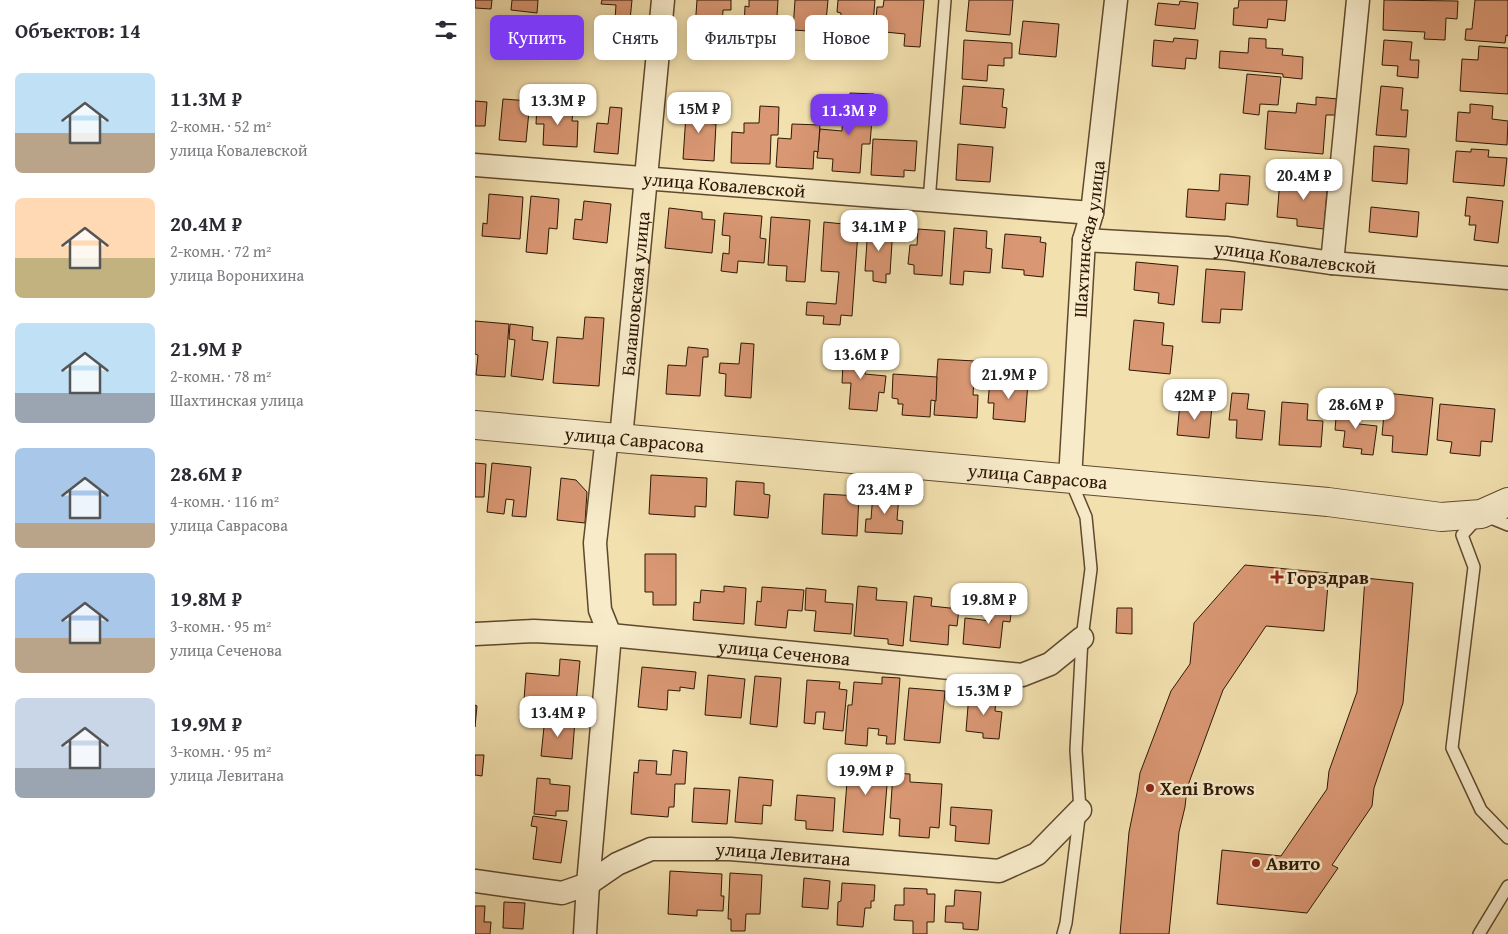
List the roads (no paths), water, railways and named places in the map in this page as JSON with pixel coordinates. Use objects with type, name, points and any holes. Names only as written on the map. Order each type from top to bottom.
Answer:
[{"type":"street","name":"Балашовская улица","points":[[585,934],[610,635],[600,610],[595,543],[614,437],[646,179],[663,0]]},
{"type":"street","name":"Шахтинская улица","points":[[1070,479],[1084,240],[1092,213],[1116,0]]},
{"type":"street","points":[[1332,263],[1358,0]]},
{"type":"street","name":"улица Ковалевской","points":[[475,165],[1092,213]]},
{"type":"street","name":"улица Ковалевской","points":[[1084,240],[1226,248],[1332,263],[1508,278]]},
{"type":"street","name":"улица Саврасова","points":[[475,425],[1328,502],[1441,517],[1481,514],[1508,502]]},
{"type":"street","name":"улица Сеченова","points":[[475,634],[533,631],[610,635],[1022,675],[1050,664],[1082,638]]},
{"type":"street","name":"улица Левитана","points":[[475,881],[562,893],[588,884],[617,864],[651,848],[730,849],[999,871],[1037,854],[1080,810]]},
{"type":"lane","points":[[929,201],[945,0]]},
{"type":"lane","points":[[1063,934],[1067,922],[1080,810],[1076,750],[1082,638],[1091,569],[1086,518],[1070,479]]},
{"type":"lane","points":[[1508,525],[1481,514],[1462,535],[1475,567],[1452,748],[1481,810],[1508,838]]},
{"type":"lane","points":[[1479,934],[1508,886]]},
{"type":"place","name":"Горздрав","points":[[1277,577]]},
{"type":"place","name":"Xeni Brows","points":[[1150,788]]},
{"type":"place","name":"Авито","points":[[1256,863]]}]
